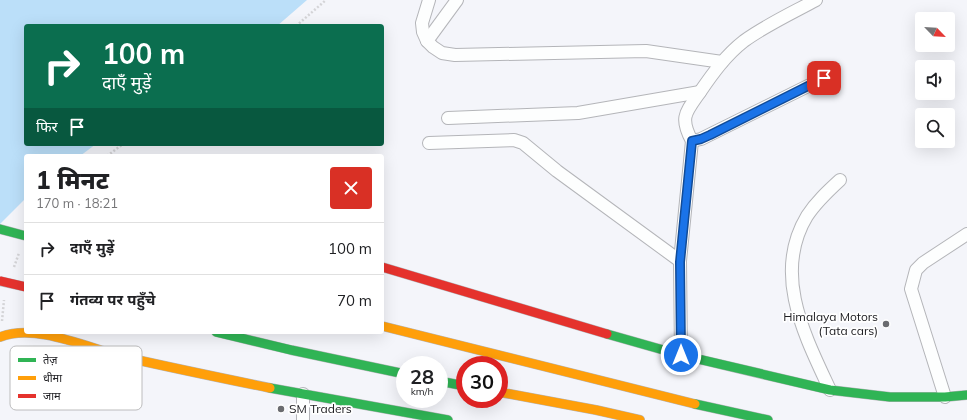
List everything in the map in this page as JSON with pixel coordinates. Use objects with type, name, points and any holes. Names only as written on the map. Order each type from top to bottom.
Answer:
[{"type":"main road","points":[[0,229],[24,235]]},
{"type":"main road","points":[[384,268],[681,355],[830,390],[890,398],[967,396]]},
{"type":"main road","points":[[0,281],[24,287]]},
{"type":"main road","points":[[384,326],[693,403],[768,420]]},
{"type":"main road","points":[[0,337],[3,335],[24,333]]},
{"type":"main road","points":[[48,334],[86,346]]},
{"type":"main road","points":[[224,334],[396,372]]},
{"type":"main road","points":[[142,361],[252,385],[303,394],[393,415],[448,420]]},
{"type":"main road","points":[[508,394],[640,420]]},
{"type":"street","points":[[429,0],[422,23],[423,32],[427,40],[442,53],[455,55],[646,51],[722,62]]},
{"type":"street","points":[[427,40],[457,0]]},
{"type":"street","points":[[681,355],[680,262],[692,141],[686,130],[684,119],[689,108],[713,73],[744,41],[816,0]]},
{"type":"street","points":[[692,141],[710,135],[824,78]]},
{"type":"street","points":[[448,118],[578,114],[700,92]]},
{"type":"street","points":[[430,143],[514,140],[523,143],[557,171],[680,262]]},
{"type":"street","points":[[830,390],[807,340],[799,318],[794,299],[791,266],[798,234],[808,216],[823,196],[840,180]]},
{"type":"street","points":[[945,397],[911,289],[916,270],[923,263],[967,234]]},
{"type":"street","points":[[303,394],[303,420]]},
{"type":"path","points":[[298,24],[326,0]]},
{"type":"path","points":[[110,154],[120,146]]},
{"type":"water","points":[[0,0],[307,0],[279,24],[24,24],[24,146],[93,146],[83,154],[24,154],[24,200],[0,224]]},
{"type":"traffic: fast","points":[[0,229],[24,235]]},
{"type":"traffic: fast","points":[[224,334],[396,372]]},
{"type":"traffic: fast","points":[[607,334],[681,355],[830,390],[890,397],[945,397],[967,395]]},
{"type":"traffic: fast","points":[[448,383],[456,384]]},
{"type":"traffic: fast","points":[[270,388],[448,420]]},
{"type":"traffic: fast","points":[[695,404],[768,420]]},
{"type":"traffic: slow","points":[[384,326],[695,404]]},
{"type":"traffic: slow","points":[[0,337],[14,333],[24,333]]},
{"type":"traffic: slow","points":[[38,334],[62,338],[88,346]]},
{"type":"traffic: slow","points":[[142,361],[270,388]]},
{"type":"traffic: slow","points":[[508,394],[640,420]]},
{"type":"traffic: jam","points":[[384,268],[607,334]]},
{"type":"traffic: jam","points":[[0,281],[24,287]]},
{"type":"place","name":"Himalaya Motors (Tata cars)","points":[[886,324]]},
{"type":"place","name":"SM Traders","points":[[281,409]]},
{"type":"route","points":[[681,355],[680,262],[692,141],[710,135],[824,78]]}]
